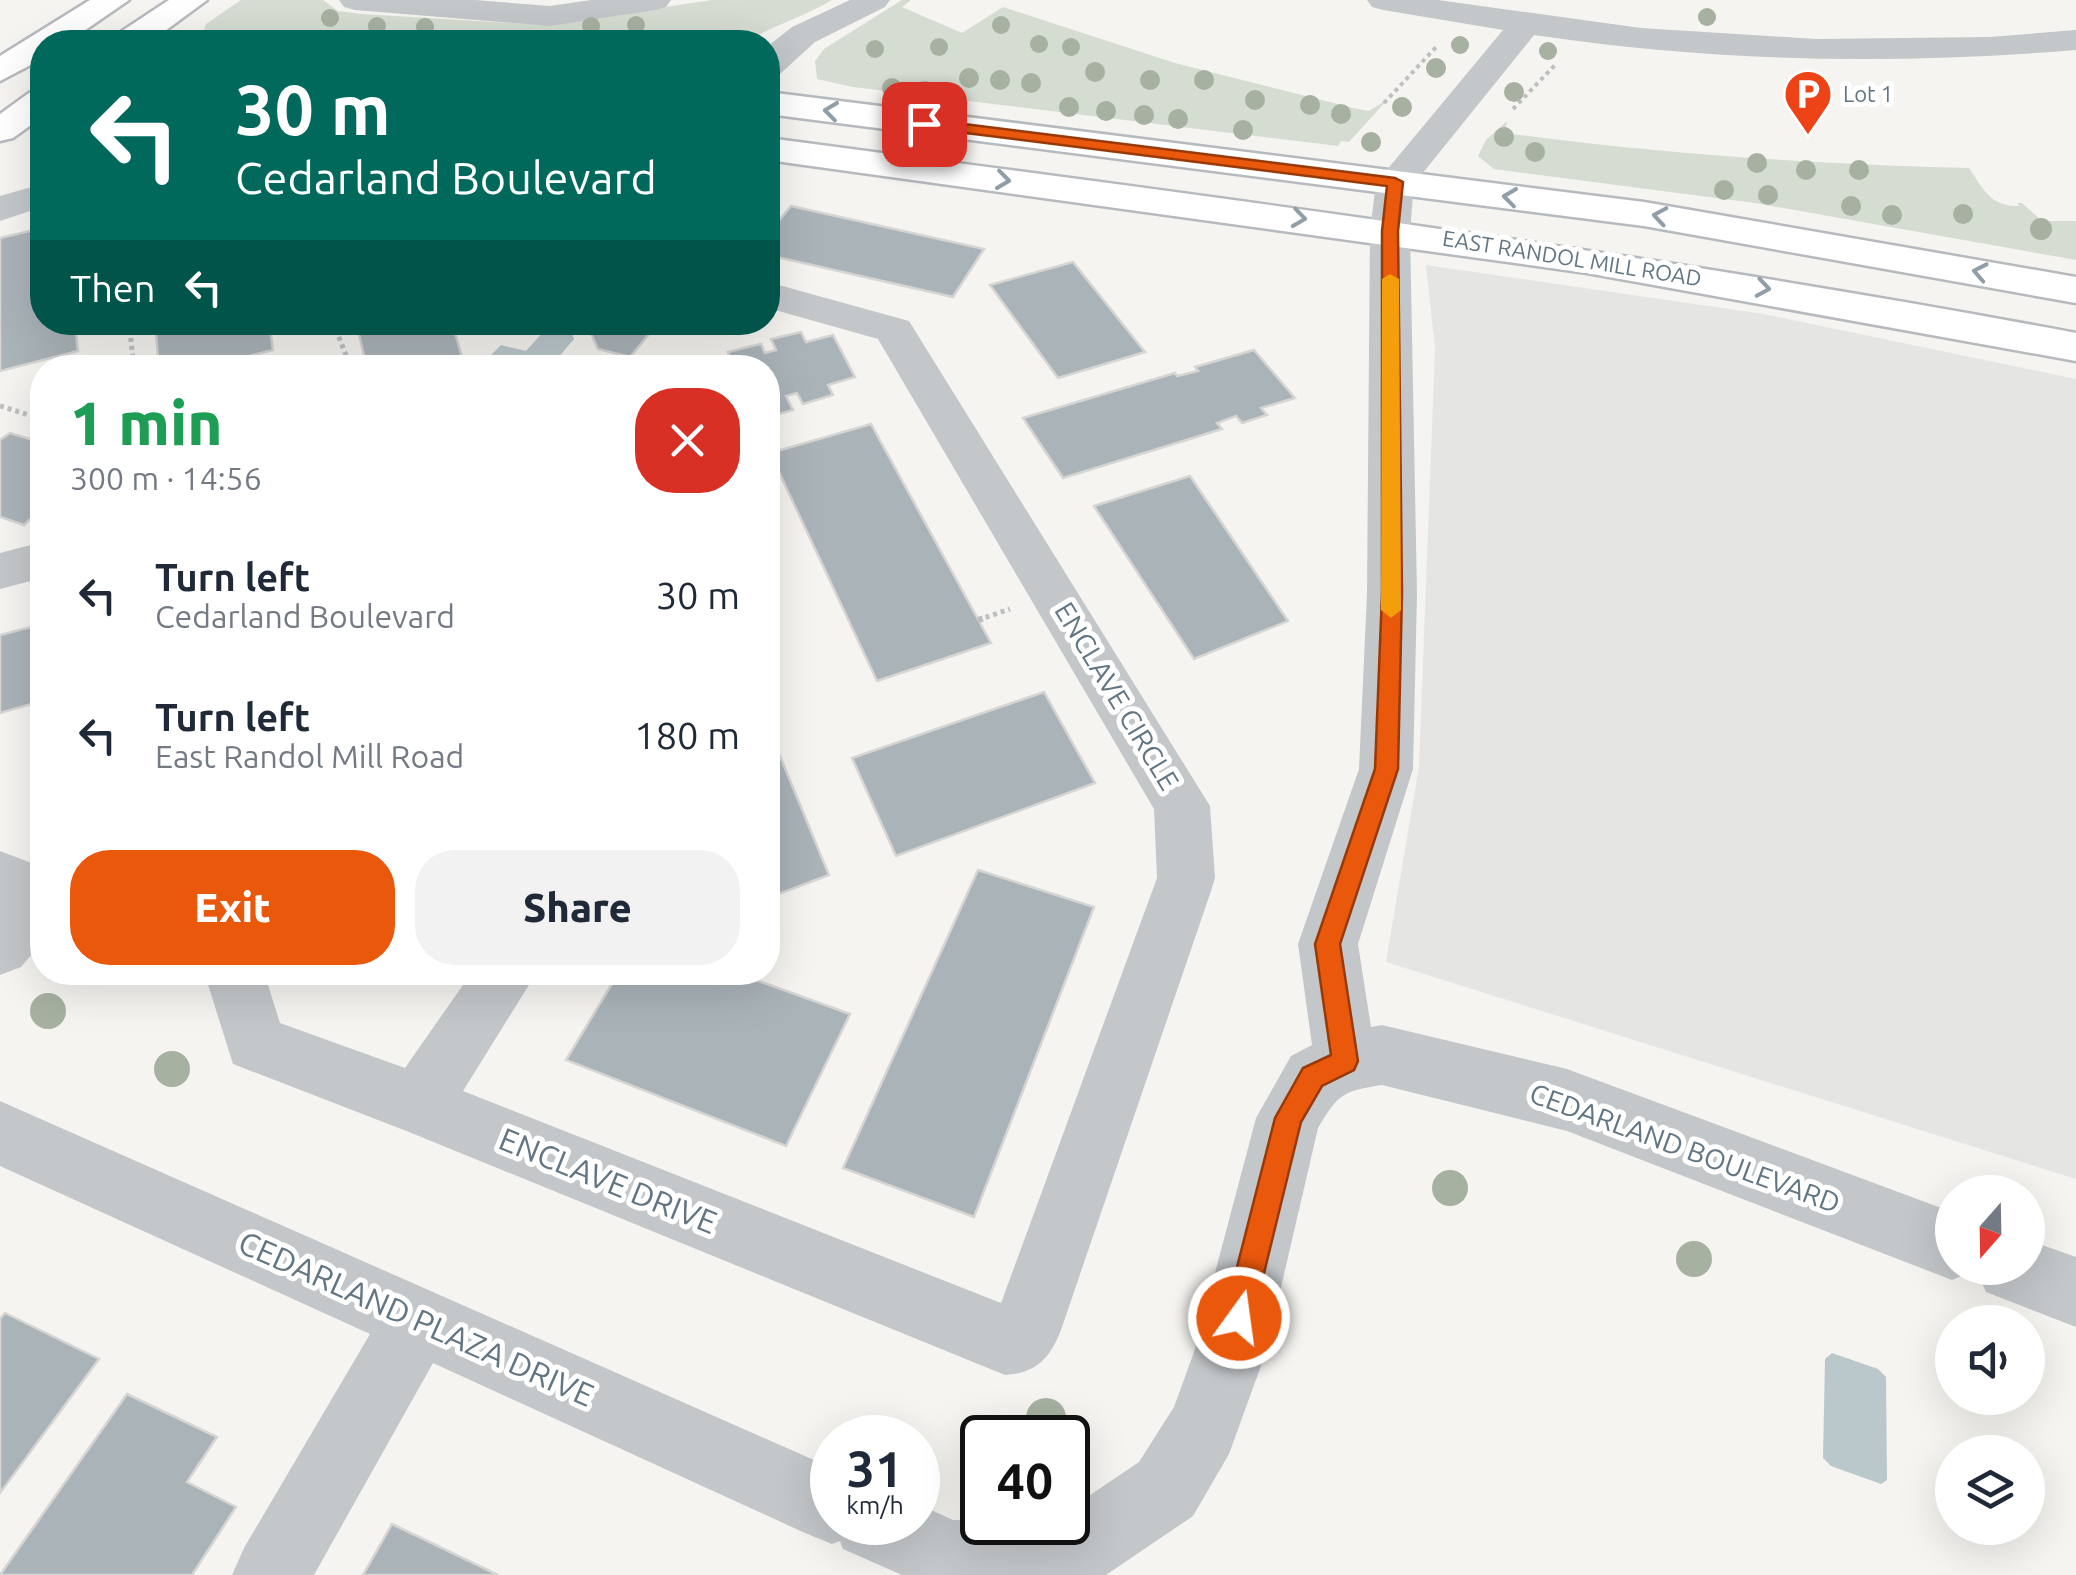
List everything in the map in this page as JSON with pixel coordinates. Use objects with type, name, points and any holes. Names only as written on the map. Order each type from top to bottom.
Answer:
[{"type":"main road","points":[[67,30],[113,0]]},
{"type":"main road","points":[[146,30],[191,0]]},
{"type":"main road","points":[[0,40],[30,44]]},
{"type":"main road","points":[[0,71],[30,53]]},
{"type":"main road","points":[[0,83],[30,89]]},
{"type":"main road","name":"EAST RANDOL MILL ROAD","points":[[780,105],[1393,207],[2076,347]]},
{"type":"main road","points":[[0,130],[30,109]]},
{"type":"main road","points":[[0,156],[30,142]]},
{"type":"main road","name":"EAST RANDOL MILL ROAD","points":[[780,150],[1393,207],[1644,214],[2076,290]]},
{"type":"street","points":[[355,0],[550,16],[655,0]]},
{"type":"street","points":[[1383,0],[1525,25],[1781,46],[1923,48],[2076,40]]},
{"type":"street","points":[[780,60],[834,31],[867,4]]},
{"type":"street","points":[[1345,1061],[1328,944],[1386,769],[1392,594],[1393,207],[1525,25]]},
{"type":"street","points":[[0,209],[30,199]]},
{"type":"street","name":"ENCLAVE CIRCLE","points":[[780,298],[894,330],[1182,806],[1186,878],[1026,1330]]},
{"type":"street","points":[[0,571],[30,563]]},
{"type":"street","points":[[0,876],[30,887]]},
{"type":"street","points":[[0,948],[30,914]]},
{"type":"street","name":"ENCLAVE DRIVE","points":[[238,985],[255,1043],[418,1104],[1005,1340],[1026,1330]]},
{"type":"street","points":[[418,1104],[498,985]]},
{"type":"street","name":"CEDARLAND BOULEVARD","points":[[1345,1061],[1382,1055],[1567,1100],[1935,1240]]},
{"type":"street","name":"CEDARLAND PLAZA DRIVE","points":[[906,1545],[952,1558],[1021,1561],[1076,1550],[1166,1489],[1204,1428],[1230,1352],[1288,1118],[1313,1077],[1345,1061]]},
{"type":"street","name":"CEDARLAND PLAZA DRIVE","points":[[5,1144],[418,1320],[810,1506]]},
{"type":"street","points":[[2045,1281],[2076,1292]]},
{"type":"street","points":[[271,1575],[418,1320]]},
{"type":"path","points":[[1384,103],[1436,47]]},
{"type":"path","points":[[1509,112],[1545,76]]},
{"type":"path","points":[[0,406],[30,415]]},
{"type":"shaded area","points":[[241,0],[323,0],[338,11],[362,14],[545,25],[712,0],[832,0],[769,30],[204,30],[206,24]]},
{"type":"shaded area","points":[[902,0],[911,0],[902,7],[962,33],[1003,7],[1175,63],[1353,108],[1369,111],[1388,99],[1349,142],[1341,141],[1338,146],[853,87],[817,79],[815,61],[824,49]]},
{"type":"shaded area","points":[[1507,121],[1505,133],[1621,147],[1795,161],[1969,168],[1989,196],[2001,204],[2022,203],[2042,221],[2076,221],[2076,260],[1755,203],[1494,169],[1478,156],[1486,140]]},
{"type":"shaded area","points":[[1426,265],[1764,314],[2076,379],[2076,1179],[1386,962],[1419,766],[1435,348]]},
{"type":"shaded area","points":[[540,335],[573,335],[574,339],[560,355],[491,355],[501,345],[526,351]]},
{"type":"shaded area","points":[[1832,1353],[1878,1369],[1886,1377],[1887,1480],[1881,1484],[1831,1466],[1823,1458],[1825,1359]]},
{"type":"building","points":[[791,206],[984,249],[953,297],[780,258],[780,219]]},
{"type":"building","points":[[30,231],[30,335],[76,335],[78,351],[30,355],[30,363],[0,371],[0,238]]},
{"type":"building","points":[[1073,262],[1145,352],[1058,378],[990,285]]},
{"type":"building","points":[[801,332],[806,342],[833,335],[855,377],[828,385],[833,395],[803,404],[797,393],[786,396],[793,410],[780,414],[780,355],[728,352],[761,344],[765,353],[776,350],[771,339]]},
{"type":"building","points":[[156,335],[271,335],[273,350],[253,355],[158,355]]},
{"type":"building","points":[[359,335],[456,335],[461,355],[364,355]]},
{"type":"building","points":[[592,335],[648,335],[632,355],[598,349]]},
{"type":"building","points":[[1254,350],[1295,398],[1261,408],[1267,415],[1242,423],[1236,416],[1217,423],[1222,429],[1063,478],[1023,418],[1175,373],[1177,376],[1198,371],[1195,367]]},
{"type":"building","points":[[871,424],[991,643],[877,681],[780,474],[780,450]]},
{"type":"building","points":[[10,433],[30,439],[30,519],[24,525],[0,517],[0,440]]},
{"type":"building","points":[[1190,476],[1288,621],[1194,659],[1094,506]]},
{"type":"building","points":[[30,627],[30,704],[0,713],[0,635]]},
{"type":"building","points":[[1044,692],[1095,783],[896,856],[852,758]]},
{"type":"building","points":[[780,756],[829,875],[780,893]]},
{"type":"building","points":[[978,870],[1094,907],[974,1217],[843,1168]]},
{"type":"building","points":[[611,985],[770,985],[850,1014],[786,1146],[566,1060]]},
{"type":"building","points":[[5,1313],[99,1359],[0,1493],[0,1319]]},
{"type":"building","points":[[127,1394],[217,1437],[187,1482],[236,1507],[192,1575],[0,1575]]},
{"type":"building","points":[[392,1524],[498,1575],[363,1575]]},
{"type":"slow traffic","points":[[1390,279],[1391,610]]},
{"type":"place","name":"Lot 1","points":[[1808,136]]},
{"type":"route","points":[[924,124],[1395,182],[1390,231],[1392,594],[1386,769],[1328,944],[1345,1061],[1313,1077],[1288,1118],[1239,1318]]}]
